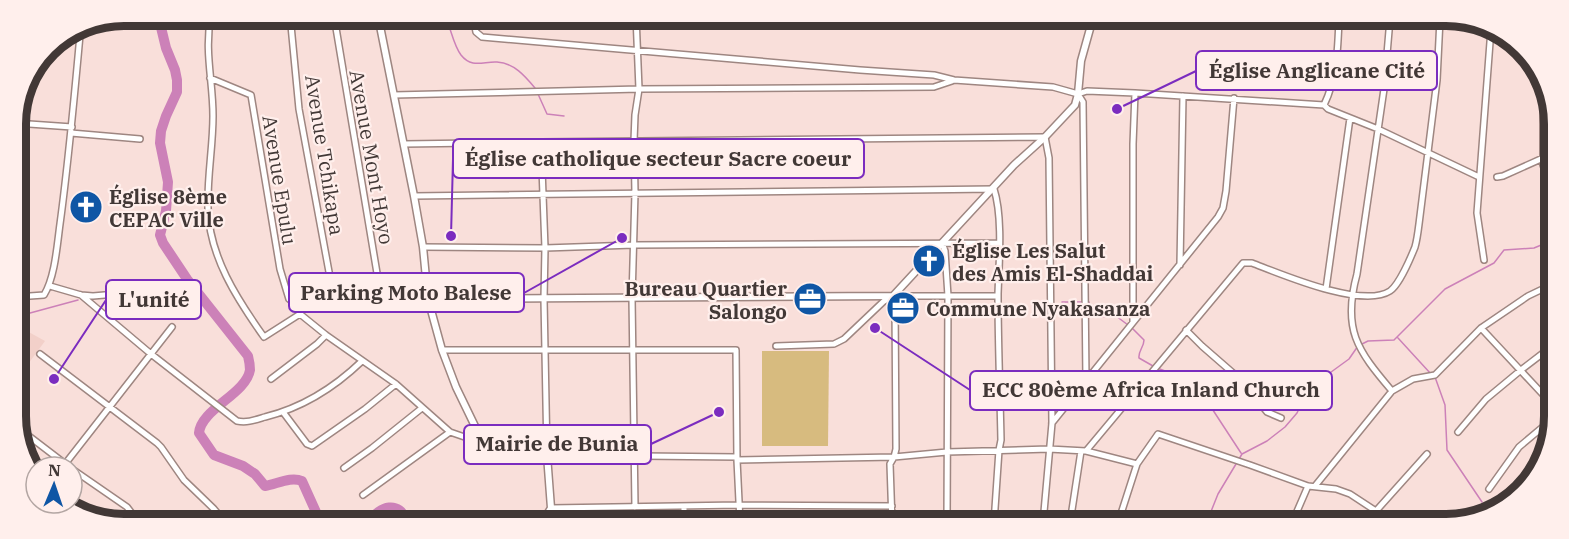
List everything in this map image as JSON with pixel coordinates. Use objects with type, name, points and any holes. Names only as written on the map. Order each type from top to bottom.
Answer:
[{"type":"street","points":[[209,26],[207,43],[213,115],[208,209],[216,252],[231,286],[264,337],[300,311],[304,303],[310,300],[334,299],[353,303],[382,303],[428,299],[998,296]]},
{"type":"street","name":"Avenue Tchikapa","points":[[291,26],[299,109],[334,299]]},
{"type":"street","name":"Avenue Mont Hoyo","points":[[335,26],[382,303]]},
{"type":"street","points":[[380,26],[414,196],[423,248],[428,299],[442,350],[456,387],[482,443],[494,454],[737,458],[894,457],[947,452],[1049,449],[1083,451],[1137,464]]},
{"type":"street","points":[[475,26],[476,32],[482,37],[934,75],[954,80],[1053,87],[1078,94],[1087,91],[1135,93],[1324,105],[1328,110],[1378,129],[1479,177]]},
{"type":"street","points":[[635,507],[632,298],[634,141],[639,89],[636,26]]},
{"type":"street","points":[[776,346],[834,344],[844,339],[884,301],[893,296],[1014,165],[1046,137],[1075,105],[1081,61],[1091,26]]},
{"type":"street","points":[[1324,105],[1331,90],[1338,52],[1339,26]]},
{"type":"street","points":[[1389,26],[1384,89],[1357,274],[1352,294],[1352,324],[1371,366],[1392,391]]},
{"type":"street","points":[[1072,513],[1083,451],[1243,263],[1252,262],[1304,283],[1352,294],[1379,296],[1396,287],[1414,248],[1419,224],[1437,80],[1440,26]]},
{"type":"street","points":[[26,296],[44,295],[50,286],[72,130],[80,36]]},
{"type":"street","points":[[1484,260],[1477,213],[1491,37]]},
{"type":"street","name":"Avenue Epulu","points":[[210,78],[251,95],[280,269],[289,299],[326,335],[396,384],[450,432]]},
{"type":"street","points":[[394,95],[639,89],[934,87],[954,80]]},
{"type":"street","points":[[1130,325],[1135,93]]},
{"type":"street","points":[[1078,94],[1083,102],[1086,379]]},
{"type":"street","points":[[1180,266],[1183,96]]},
{"type":"street","points":[[1052,423],[1211,228],[1223,208],[1234,99]]},
{"type":"street","points":[[1543,114],[1544,163]]},
{"type":"street","points":[[1326,289],[1350,118]]},
{"type":"street","points":[[26,124],[140,139]]},
{"type":"street","points":[[404,144],[1046,137]]},
{"type":"street","points":[[1044,513],[1052,423],[1049,158],[1046,137]]},
{"type":"street","points":[[542,142],[547,454],[551,508],[548,514]]},
{"type":"street","points":[[1497,177],[1543,157]]},
{"type":"street","points":[[414,196],[994,189]]},
{"type":"street","points":[[994,189],[997,199],[999,243],[1001,440],[994,513]]},
{"type":"street","points":[[942,243],[945,251],[948,296],[947,513]]},
{"type":"street","points":[[423,248],[999,243]]},
{"type":"street","points":[[50,286],[81,296],[139,292]]},
{"type":"street","points":[[1297,513],[1311,486],[1392,391],[1413,379],[1435,375],[1481,328],[1528,296],[1544,288]]},
{"type":"street","points":[[81,296],[237,421],[245,422],[283,412],[323,391],[362,361]]},
{"type":"street","points":[[892,513],[890,464],[896,449],[895,304],[893,296]]},
{"type":"street","points":[[77,455],[109,408],[172,327]]},
{"type":"street","points":[[1481,328],[1544,395]]},
{"type":"street","points":[[1186,330],[1241,380],[1267,412],[1281,418]]},
{"type":"street","points":[[271,379],[326,335]]},
{"type":"street","points":[[442,350],[736,350],[740,514]]},
{"type":"street","points":[[1458,432],[1486,399],[1544,352]]},
{"type":"street","points":[[40,354],[161,447],[184,480],[218,514]]},
{"type":"street","points":[[283,412],[307,444],[312,446],[396,384]]},
{"type":"street","points":[[344,468],[422,408]]},
{"type":"street","points":[[1489,489],[1519,447],[1543,427]]},
{"type":"street","points":[[363,495],[450,432],[482,443]]},
{"type":"street","points":[[27,434],[54,455]]},
{"type":"street","points":[[1121,513],[1137,464],[1158,434],[1311,486],[1336,489],[1350,494],[1379,513]]},
{"type":"street","points":[[1376,511],[1427,454]]},
{"type":"street","points":[[84,477],[127,507],[132,514]]},
{"type":"street","points":[[551,508],[739,505],[892,506]]},
{"type":"street","points":[[684,507],[684,514]]},
{"type":"shaded area","points":[[26,331],[45,341],[26,367]]},
{"type":"shaded area","points":[[762,351],[829,351],[828,446],[762,446]]},
{"type":"waterway","points":[[161,26],[175,70],[177,92],[161,131],[160,143],[168,182],[166,211],[160,235],[187,279],[248,356],[250,366],[247,379],[241,387],[207,416],[199,433],[214,455],[243,466],[255,474],[265,486],[289,480],[302,481],[317,514]]},
{"type":"waterway","points":[[449,26],[461,55],[469,62],[497,62],[509,65],[535,88]]},
{"type":"waterway","points":[[538,94],[547,114],[564,116]]},
{"type":"waterway","points":[[1210,513],[1218,494],[1242,454],[1267,441],[1285,427],[1316,383],[1349,359],[1358,346],[1368,341],[1394,340],[1445,289],[1494,263],[1504,250],[1534,248],[1544,244]]},
{"type":"waterway","points":[[141,292],[173,288],[187,279]]},
{"type":"waterway","points":[[97,298],[110,297]]},
{"type":"waterway","points":[[26,314],[78,300]]},
{"type":"waterway","points":[[1062,302],[1082,302]]},
{"type":"waterway","points":[[1089,302],[1090,317],[1116,316],[1128,325]]},
{"type":"waterway","points":[[1132,328],[1144,340],[1139,358],[1153,366]]},
{"type":"waterway","points":[[1398,338],[1431,374]]},
{"type":"waterway","points":[[1157,368],[1181,377],[1196,395],[1207,401],[1241,453]]},
{"type":"waterway","points":[[1435,377],[1445,405],[1447,450],[1482,502]]},
{"type":"waterway","points":[[377,514],[389,508],[399,510],[403,514]]},
{"type":"place","name":"Église Anglicane Cité","points":[[1117,109]]},
{"type":"place","name":"Église 8ème CEPAC Ville","points":[[86,207]]},
{"type":"place","name":"Église catholique secteur Sacre coeur","points":[[451,236]]},
{"type":"place","name":"Parking Moto Balese","points":[[622,238]]},
{"type":"place","name":"Église Les Salut des Amis El-Shaddai","points":[[929,261]]},
{"type":"place","name":"Bureau Quartier Salongo","points":[[810,299]]},
{"type":"place","name":"Commune Nyakasanza","points":[[903,308]]},
{"type":"place","name":"ECC 80ème Africa Inland Church","points":[[875,328]]},
{"type":"place","name":"L'unité","points":[[54,379]]},
{"type":"place","name":"Mairie de Bunia","points":[[719,412]]}]
